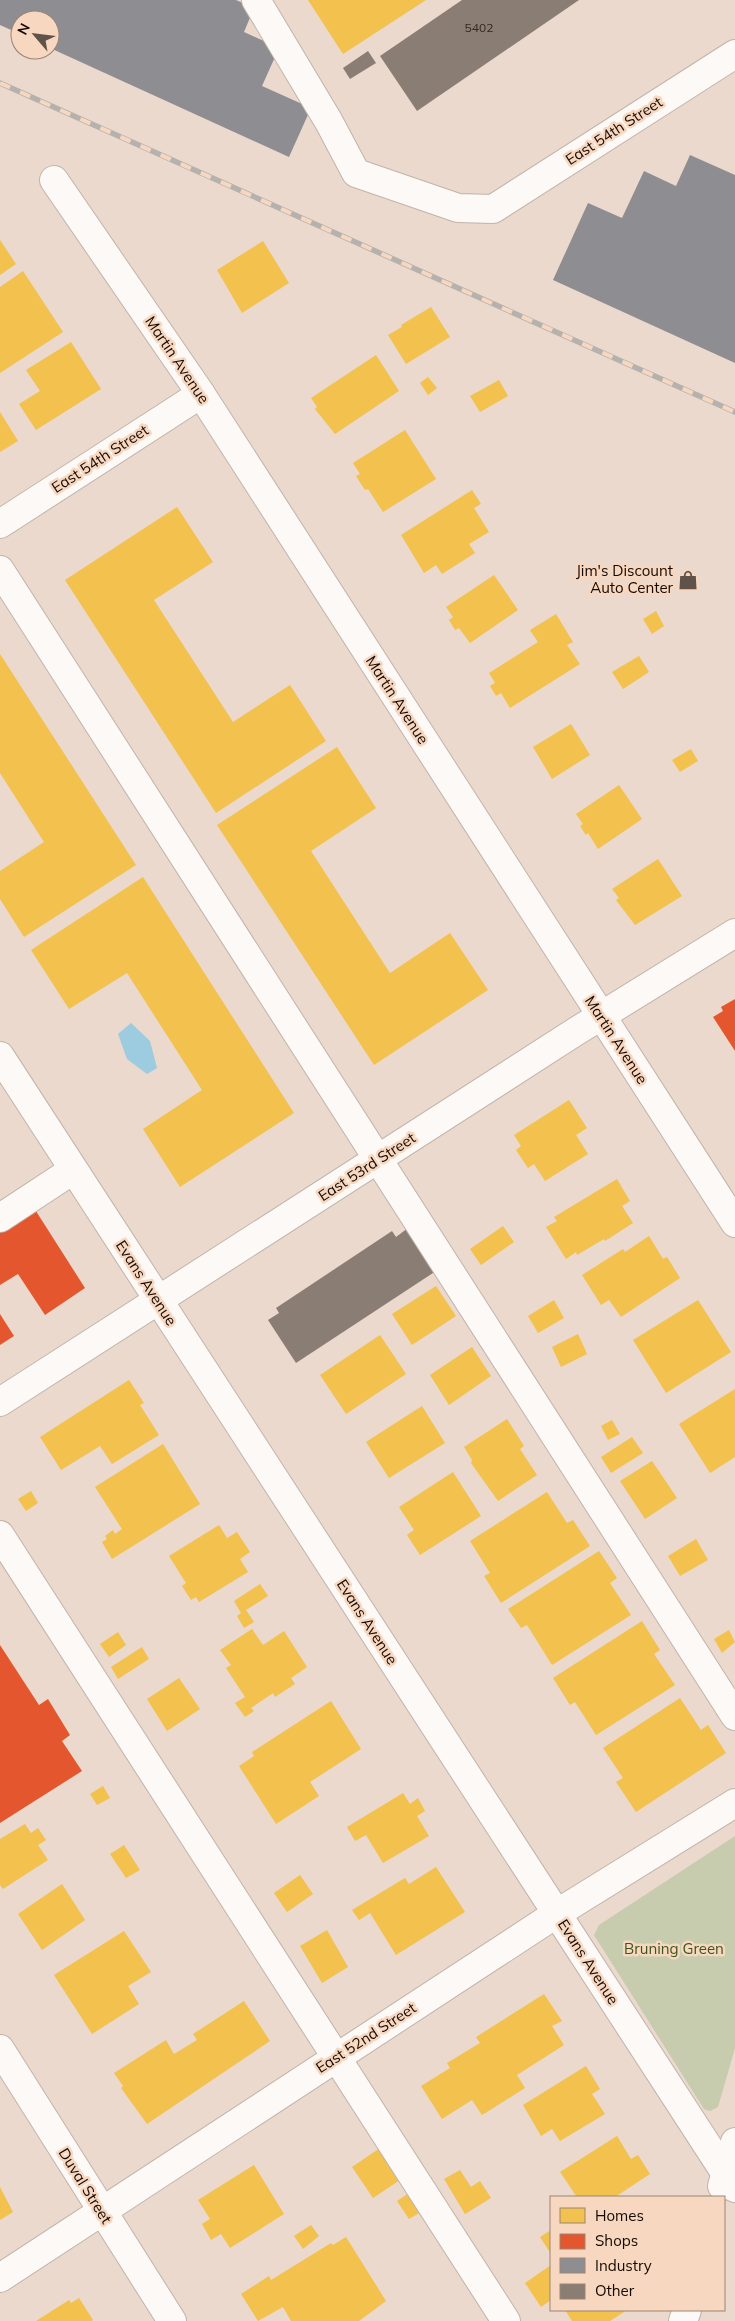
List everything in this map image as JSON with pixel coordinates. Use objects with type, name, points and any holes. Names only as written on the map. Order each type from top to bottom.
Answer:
[{"type":"street","name":"East 54th Street","points":[[256,0],[329,122],[356,173],[458,208],[493,209],[735,54]]},
{"type":"street","name":"Martin Avenue","points":[[54,180],[201,394],[735,1223]]},
{"type":"street","name":"East 54th Street","points":[[0,524],[201,394]]},
{"type":"street","points":[[0,570],[735,1716]]},
{"type":"street","name":"East 53rd Street","points":[[0,1402],[601,1016],[735,933]]},
{"type":"street","name":"Evans Avenue","points":[[0,1056],[556,1914],[726,2186]]},
{"type":"street","points":[[0,1218],[73,1170]]},
{"type":"street","points":[[1,1540],[506,2321]]},
{"type":"street","name":"East 52nd Street","points":[[0,2278],[556,1914],[735,1803]]},
{"type":"street","name":"Duval Street","points":[[0,2049],[101,2212],[172,2321]]},
{"type":"street","points":[[726,2186],[735,2142]]},
{"type":"green space","name":"Bruning Green","points":[[735,1836],[735,2048],[718,2107],[710,2111],[704,2109],[594,1935],[599,1925]]},
{"type":"water","points":[[131,1023],[150,1041],[157,1068],[147,1074],[127,1059],[118,1034]]},
{"type":"building: Homes","points":[[308,0],[426,0],[343,54]]},
{"type":"building: Homes","points":[[0,240],[16,264],[0,275]]},
{"type":"building: Homes","points":[[263,241],[289,283],[242,313],[217,270]]},
{"type":"building: Homes","points":[[23,271],[63,332],[0,373],[0,287]]},
{"type":"building: Homes","points":[[431,307],[450,337],[406,364],[388,335]]},
{"type":"building: Homes","points":[[71,342],[101,389],[36,430],[19,404],[40,391],[26,370]]},
{"type":"building: Homes","points":[[376,355],[399,391],[335,434],[315,409],[317,407],[311,398]]},
{"type":"building: Homes","points":[[428,377],[437,388],[428,395],[420,383]]},
{"type":"building: Homes","points":[[499,380],[508,396],[480,412],[470,396]]},
{"type":"building: Homes","points":[[0,412],[18,441],[0,452]]},
{"type":"building: Homes","points":[[405,430],[436,479],[383,512],[368,489],[365,490],[356,476],[360,474],[353,463]]},
{"type":"building: Homes","points":[[472,490],[481,504],[474,508],[489,532],[469,544],[475,553],[442,574],[436,565],[424,573],[401,535]]},
{"type":"building: Homes","points":[[177,507],[213,562],[154,600],[233,722],[290,685],[326,741],[216,813],[65,580]]},
{"type":"building: Homes","points":[[494,575],[518,610],[470,643],[459,628],[455,630],[449,620],[453,617],[446,607]]},
{"type":"building: Homes","points":[[656,611],[664,626],[652,634],[643,619]]},
{"type":"building: Homes","points":[[556,614],[573,642],[567,645],[580,664],[510,708],[501,693],[496,696],[490,686],[495,683],[489,673],[538,642],[530,630]]},
{"type":"building: Homes","points":[[0,654],[136,865],[24,937],[0,899],[0,871],[44,842],[0,773]]},
{"type":"building: Homes","points":[[639,656],[649,672],[623,689],[612,672]]},
{"type":"building: Homes","points":[[571,724],[590,755],[552,779],[533,747]]},
{"type":"building: Homes","points":[[337,747],[376,808],[311,851],[390,973],[450,933],[488,990],[374,1065],[217,825]]},
{"type":"building: Homes","points":[[691,749],[698,761],[680,772],[672,760]]},
{"type":"building: Homes","points":[[619,785],[642,819],[598,849],[588,833],[586,835],[580,826],[583,824],[576,814]]},
{"type":"building: Homes","points":[[658,859],[682,896],[635,925],[616,900],[619,898],[612,889]]},
{"type":"building: Homes","points":[[143,877],[294,1113],[180,1187],[143,1129],[202,1090],[127,973],[69,1009],[31,950]]},
{"type":"building: Homes","points":[[569,1100],[587,1128],[576,1135],[588,1154],[545,1181],[534,1164],[528,1168],[516,1150],[521,1146],[514,1135]]},
{"type":"building: Homes","points":[[617,1179],[630,1201],[622,1206],[633,1223],[605,1241],[604,1239],[577,1255],[576,1252],[566,1259],[546,1227],[557,1221],[554,1217]]},
{"type":"building: Homes","points":[[503,1226],[514,1242],[481,1265],[470,1249]]},
{"type":"building: Homes","points":[[649,1236],[663,1259],[667,1257],[680,1278],[621,1317],[609,1300],[601,1305],[582,1275],[623,1249],[625,1252]]},
{"type":"building: Homes","points":[[436,1286],[456,1316],[412,1345],[392,1314]]},
{"type":"building: Homes","points":[[554,1300],[564,1318],[538,1333],[528,1316]]},
{"type":"building: Homes","points":[[698,1300],[731,1352],[666,1393],[633,1340]]},
{"type":"building: Homes","points":[[578,1334],[587,1354],[561,1367],[552,1347]]},
{"type":"building: Homes","points":[[380,1335],[406,1374],[346,1414],[320,1375]]},
{"type":"building: Homes","points":[[472,1347],[491,1376],[449,1405],[430,1375]]},
{"type":"building: Homes","points":[[129,1380],[144,1403],[140,1405],[159,1435],[112,1464],[100,1446],[61,1470],[40,1437]]},
{"type":"building: Homes","points":[[735,1389],[735,1457],[710,1473],[679,1424]]},
{"type":"building: Homes","points":[[422,1406],[445,1443],[389,1478],[366,1442]]},
{"type":"building: Homes","points":[[507,1419],[524,1446],[520,1449],[537,1475],[498,1501],[471,1463],[472,1460],[464,1447]]},
{"type":"building: Homes","points":[[612,1420],[620,1434],[608,1440],[601,1426]]},
{"type":"building: Homes","points":[[632,1437],[643,1453],[611,1473],[601,1457]]},
{"type":"building: Homes","points":[[163,1444],[200,1504],[112,1559],[102,1542],[107,1539],[105,1536],[113,1530],[115,1534],[122,1529],[95,1487]]},
{"type":"building: Homes","points":[[652,1461],[677,1498],[645,1519],[620,1481]]},
{"type":"building: Homes","points":[[453,1472],[481,1516],[420,1555],[407,1535],[414,1530],[399,1507]]},
{"type":"building: Homes","points":[[31,1491],[38,1503],[26,1511],[18,1499]]},
{"type":"building: Homes","points":[[547,1492],[567,1523],[573,1520],[590,1546],[501,1603],[484,1576],[490,1573],[470,1541]]},
{"type":"building: Homes","points":[[219,1525],[227,1538],[237,1532],[250,1552],[240,1559],[248,1572],[199,1602],[196,1597],[191,1600],[182,1586],[186,1583],[169,1556]]},
{"type":"building: Homes","points":[[696,1539],[708,1560],[680,1576],[668,1556]]},
{"type":"building: Homes","points":[[599,1551],[617,1578],[610,1583],[631,1615],[552,1665],[527,1625],[521,1628],[508,1609]]},
{"type":"building: Homes","points":[[260,1584],[268,1596],[246,1610],[254,1622],[244,1628],[237,1616],[241,1613],[234,1601]]},
{"type":"building: Homes","points":[[642,1621],[660,1650],[654,1654],[675,1685],[596,1735],[575,1702],[570,1705],[553,1678]]},
{"type":"building: Homes","points":[[252,1629],[263,1645],[284,1631],[307,1667],[291,1678],[295,1684],[275,1697],[273,1693],[251,1708],[254,1711],[245,1717],[235,1703],[245,1697],[226,1668],[231,1665],[220,1650]]},
{"type":"building: Homes","points":[[729,1630],[735,1642],[722,1653],[714,1639]]},
{"type":"building: Homes","points":[[118,1632],[126,1645],[109,1657],[100,1644]]},
{"type":"building: Homes","points":[[142,1647],[149,1659],[118,1679],[111,1667]]},
{"type":"building: Homes","points":[[179,1678],[200,1709],[167,1731],[147,1699]]},
{"type":"building: Homes","points":[[680,1698],[701,1730],[708,1725],[726,1753],[636,1812],[616,1782],[623,1778],[603,1748]]},
{"type":"building: Homes","points":[[331,1701],[361,1749],[310,1782],[319,1796],[276,1824],[239,1766],[254,1756],[252,1752]]},
{"type":"building: Homes","points":[[103,1786],[110,1798],[97,1805],[90,1794]]},
{"type":"building: Homes","points":[[403,1793],[410,1804],[418,1798],[425,1811],[417,1816],[429,1836],[383,1863],[366,1835],[355,1841],[347,1827]]},
{"type":"building: Homes","points":[[25,1824],[31,1833],[38,1828],[46,1840],[38,1845],[48,1860],[3,1889],[0,1885],[0,1839]]},
{"type":"building: Homes","points":[[124,1845],[140,1870],[126,1878],[110,1854]]},
{"type":"building: Homes","points":[[436,1867],[465,1912],[396,1955],[370,1913],[359,1920],[352,1910],[405,1878],[409,1884]]},
{"type":"building: Homes","points":[[300,1875],[313,1894],[287,1912],[274,1893]]},
{"type":"building: Homes","points":[[62,1884],[85,1920],[42,1950],[18,1914]]},
{"type":"building: Homes","points":[[327,1930],[348,1967],[322,1983],[300,1946]]},
{"type":"building: Homes","points":[[124,1931],[151,1972],[128,1986],[139,2004],[92,2034],[54,1975]]},
{"type":"building: Homes","points":[[544,1994],[562,2021],[552,2026],[564,2045],[517,2075],[525,2088],[482,2115],[472,2100],[442,2119],[421,2086],[450,2068],[447,2063],[480,2043],[476,2037]]},
{"type":"building: Homes","points":[[244,2001],[270,2041],[147,2124],[121,2088],[123,2086],[114,2073],[166,2040],[174,2054],[197,2040],[193,2034]]},
{"type":"building: Homes","points":[[586,2066],[600,2089],[592,2094],[605,2114],[560,2141],[552,2129],[541,2136],[523,2105]]},
{"type":"building: Homes","points":[[617,2136],[631,2159],[638,2155],[650,2174],[617,2196],[576,2196],[560,2172]]},
{"type":"building: Homes","points":[[383,2146],[403,2178],[373,2198],[352,2167]]},
{"type":"building: Homes","points":[[254,2165],[284,2214],[230,2248],[221,2234],[211,2240],[202,2224],[210,2219],[198,2200]]},
{"type":"building: Homes","points":[[460,2170],[471,2187],[480,2181],[491,2198],[465,2214],[444,2179]]},
{"type":"building: Homes","points":[[0,2187],[13,2212],[0,2220]]},
{"type":"building: Homes","points":[[409,2193],[421,2212],[409,2219],[397,2201]]},
{"type":"building: Homes","points":[[311,2225],[319,2236],[303,2249],[294,2236]]},
{"type":"building: Homes","points":[[550,2231],[550,2252],[540,2237]]},
{"type":"building: Homes","points":[[346,2237],[386,2301],[359,2321],[291,2321],[283,2307],[258,2321],[241,2294],[269,2276],[271,2280],[331,2243],[333,2245]]},
{"type":"building: Homes","points":[[550,2266],[550,2301],[541,2307],[525,2283]]},
{"type":"building: Homes","points":[[79,2298],[92,2321],[36,2321],[69,2300],[71,2303]]},
{"type":"building: Homes","points":[[566,2311],[625,2311],[610,2321],[572,2321]]},
{"type":"building: Shops","points":[[735,999],[735,1051],[713,1017],[723,1011],[721,1007]]},
{"type":"building: Shops","points":[[34,1208],[85,1288],[45,1315],[18,1274],[0,1285],[0,1230]]},
{"type":"building: Shops","points":[[0,1314],[14,1336],[0,1345]]},
{"type":"building: Shops","points":[[0,1645],[39,1705],[48,1699],[70,1735],[62,1741],[82,1771],[0,1823]]},
{"type":"building: Industry","points":[[0,0],[236,0],[254,8],[244,32],[279,48],[262,86],[311,108],[289,157],[60,53],[60,10],[10,10],[10,30],[0,25]]},
{"type":"building: Industry","points":[[690,155],[735,175],[735,363],[553,280],[588,203],[622,218],[644,171],[676,186]]},
{"type":"building: Other","points":[[462,0],[579,0],[417,111],[380,56]]},
{"type":"building: Other","points":[[368,51],[376,63],[350,79],[343,68]]},
{"type":"building: Other","points":[[408,1228],[436,1271],[296,1363],[268,1320],[279,1313],[276,1308],[392,1231],[396,1237]]},
{"type":"railway","points":[[0,83],[735,412]]},
{"type":"place","name":"Jim's Discount Auto Center","points":[[688,580]]}]
